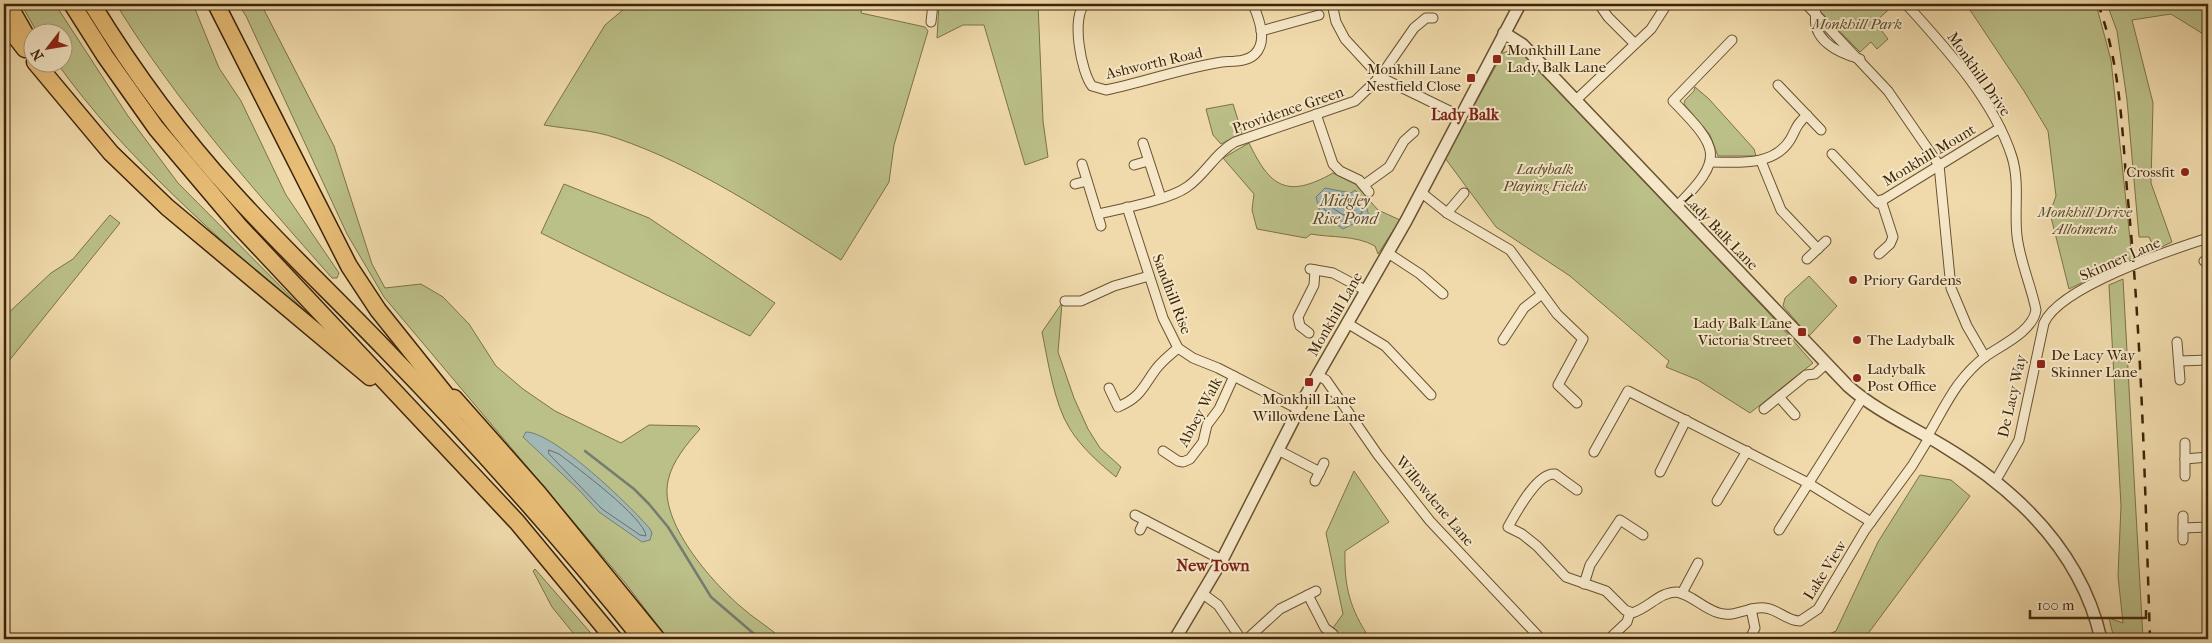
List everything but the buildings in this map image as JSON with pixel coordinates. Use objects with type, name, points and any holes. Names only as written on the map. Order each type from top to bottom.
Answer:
[{"type":"highway","points":[[8,4],[22,28]]},
{"type":"highway","points":[[72,4],[104,56],[156,128],[239,226],[517,522],[614,639]]},
{"type":"highway","points":[[92,4],[158,101],[226,185],[462,430],[642,639]]},
{"type":"highway","points":[[216,4],[337,245],[364,290],[424,368],[551,521],[595,583]]},
{"type":"highway","points":[[226,4],[261,77],[313,198]]},
{"type":"highway","points":[[4,22],[22,46]]},
{"type":"highway","points":[[44,72],[111,154],[166,207],[429,427]]},
{"type":"highway","points":[[48,72],[61,95]]},
{"type":"highway","points":[[424,368],[466,410],[538,493],[657,639]]},
{"type":"street","points":[[931,22],[933,4]]},
{"type":"street","name":"Ashworth Road","points":[[1085,4],[1080,8],[1077,20],[1085,73],[1095,89],[1106,90],[1214,64],[1247,59],[1253,56],[1261,44],[1261,31]]},
{"type":"street","points":[[1252,4],[1261,31],[1319,15]]},
{"type":"street","points":[[1332,4],[1335,19],[1345,39],[1380,77],[1460,116]]},
{"type":"street","name":"Monkhill Lane","points":[[1175,639],[1222,560],[1298,409],[1422,193],[1460,116],[1520,4]]},
{"type":"street","points":[[1599,4],[1608,17],[1634,43]]},
{"type":"street","points":[[1576,100],[1657,21],[1667,4]]},
{"type":"street","points":[[1594,452],[1628,391],[1808,483],[1871,522],[1912,466],[1959,381],[1985,357],[1967,326],[1951,288],[1939,165],[1897,104],[1860,59],[1806,4]]},
{"type":"street","name":"Monkhill Drive","points":[[1906,4],[1950,55],[2000,128],[2014,166],[2017,234],[2026,278],[2035,305],[2035,316],[2026,327],[1985,357]]},
{"type":"street","name":"Providence Green","points":[[1098,214],[1161,198],[1189,186],[1222,151],[1235,142],[1354,101],[1380,77],[1414,28],[1426,18],[1433,18]]},
{"type":"street","name":"Lady Balk Lane","points":[[1504,33],[1523,45],[1848,386],[1928,437]]},
{"type":"street","points":[[1676,207],[1702,181],[1711,162],[1707,141],[1700,129],[1673,101],[1732,40]]},
{"type":"street","points":[[1778,85],[1822,130]]},
{"type":"street","points":[[1316,114],[1333,164],[1359,180],[1366,188],[1389,167],[1404,140],[1414,132]]},
{"type":"street","points":[[1711,162],[1761,161],[1787,144],[1794,127],[1807,115]]},
{"type":"street","name":"Monkhill Mount","points":[[1832,154],[1878,203],[2000,128]]},
{"type":"street","points":[[1143,143],[1161,198]]},
{"type":"street","points":[[1134,165],[1148,161]]},
{"type":"street","points":[[1761,161],[1782,210],[1818,249]]},
{"type":"street","points":[[1082,164],[1101,226]]},
{"type":"street","points":[[1074,184],[1087,181]]},
{"type":"street","points":[[1422,193],[1447,213],[1510,250],[1557,314],[1583,339],[1558,385],[1577,403]]},
{"type":"street","points":[[1447,213],[1464,193]]},
{"type":"street","points":[[1879,254],[1890,244],[1893,237],[1881,200]]},
{"type":"street","name":"Sandhill Rise","points":[[1127,207],[1168,331],[1178,348],[1193,358],[1234,376],[1298,409]]},
{"type":"street","name":"Skinner Lane","points":[[2048,315],[2057,305],[2126,269],[2153,257],[2208,238]]},
{"type":"street","points":[[1807,259],[1826,241]]},
{"type":"street","points":[[1388,253],[1420,274],[1443,294]]},
{"type":"street","points":[[1309,333],[1300,326],[1298,317],[1314,285],[1312,269],[1332,272],[1365,290]]},
{"type":"street","points":[[1065,301],[1081,301],[1114,286],[1149,276]]},
{"type":"street","points":[[1503,340],[1524,308],[1542,294]]},
{"type":"street","name":"De Lacy Way","points":[[1996,480],[2019,440],[2041,335],[2048,315]]},
{"type":"street","points":[[1347,324],[1385,346],[1430,395]]},
{"type":"street","points":[[2177,342],[2180,380]]},
{"type":"street","points":[[1109,388],[1118,407],[1132,400],[1139,395],[1156,369],[1178,348]]},
{"type":"street","points":[[2178,361],[2208,360]]},
{"type":"street","points":[[1764,409],[1806,375],[1815,374],[1826,364]]},
{"type":"street","name":"Willowdene Lane","points":[[1317,375],[1326,380],[1378,455],[1430,521],[1540,638]]},
{"type":"street","name":"Abbey Walk","points":[[1163,451],[1178,461],[1183,462],[1190,459],[1203,442],[1207,425],[1219,409],[1234,376]]},
{"type":"street","points":[[1780,397],[1795,415]]},
{"type":"street","points":[[1779,530],[1863,397]]},
{"type":"street","points":[[1660,472],[1686,420]]},
{"type":"street","points":[[1928,437],[1996,480],[2020,501],[2059,547],[2087,596],[2101,639]]},
{"type":"street","points":[[2185,443],[2185,476]]},
{"type":"street","points":[[1278,450],[1322,467],[1316,480]]},
{"type":"street","points":[[1717,501],[1747,451]]},
{"type":"street","points":[[2185,460],[2208,457]]},
{"type":"street","points":[[1577,490],[1555,474],[1547,475],[1532,489],[1508,528],[1522,534],[1537,546],[1566,577],[1606,591],[1625,610],[1636,612],[1670,592],[1682,593],[1698,563]]},
{"type":"street","points":[[1135,515],[1222,560]]},
{"type":"street","points":[[2183,516],[2183,540]]},
{"type":"street","points":[[1140,530],[1145,520]]},
{"type":"street","points":[[1584,584],[1590,565],[1620,520],[1643,535]]},
{"type":"street","name":"Lake View","points":[[1682,593],[1716,612],[1726,615],[1751,609],[1770,609],[1794,621],[1802,621],[1814,614],[1871,522]]},
{"type":"street","points":[[2183,528],[2208,527]]},
{"type":"street","points":[[1247,639],[1280,609],[1312,593],[1325,628],[1333,634]]},
{"type":"street","points":[[1203,594],[1218,605],[1241,639]]},
{"type":"street","points":[[1750,639],[1755,628],[1751,609]]},
{"type":"street","points":[[1609,639],[1627,622],[1630,612]]},
{"type":"green space","points":[[21,4],[55,4],[67,22],[31,22]]},
{"type":"green space","points":[[116,4],[193,4],[219,68],[241,101],[286,195],[339,273],[337,278],[332,278],[218,146],[165,76]]},
{"type":"green space","points":[[238,4],[261,4],[334,146],[372,264],[385,288],[421,284],[443,297],[469,324],[496,366],[523,389],[555,411],[621,443],[649,425],[697,426],[700,429],[681,453],[670,474],[667,497],[671,514],[690,550],[715,582],[745,610],[782,639],[668,639],[626,584],[384,297],[347,234],[246,16]]},
{"type":"green space","points":[[630,4],[862,4],[861,13],[925,27],[928,31],[894,145],[889,182],[841,260],[732,192],[675,162],[608,135],[544,125],[605,25]]},
{"type":"green space","points":[[939,4],[1038,4],[1043,121],[1048,157],[1025,165],[984,25],[963,25],[937,38]]},
{"type":"green space","name":"Monkhill Park","points":[[1813,4],[1895,4],[1875,22],[1888,39],[1877,49],[1871,42],[1860,52]]},
{"type":"green space","name":"Monkhill Drive Allotments","points":[[1966,4],[2096,4],[2111,60],[2132,258],[2069,289],[2050,213],[2056,196],[2048,131],[2024,91]]},
{"type":"green space","points":[[2107,4],[2208,4],[2208,37],[2171,14],[2132,20],[2153,103],[2151,183],[2172,242],[2155,250],[2149,237],[2139,237],[2127,100],[2117,31]]},
{"type":"green space","points":[[72,30],[128,116],[178,183],[311,317],[305,316],[174,196],[143,165],[84,98],[64,72],[72,72]]},
{"type":"green space","name":"Ladybalk Playing Fields","points":[[1516,47],[1766,310],[1813,363],[1750,413],[1698,380],[1666,367],[1669,361],[1570,276],[1496,227],[1445,158],[1503,53]]},
{"type":"green space","points":[[1695,87],[1709,99],[1754,149],[1756,156],[1718,156],[1710,135],[1684,104]]},
{"type":"green space","points":[[1233,104],[1242,133],[1221,144],[1213,135],[1206,109]]},
{"type":"green space","points":[[1249,143],[1265,170],[1273,179],[1282,184],[1292,187],[1303,185],[1333,173],[1355,184],[1378,210],[1400,220],[1378,254],[1375,246],[1360,240],[1311,234],[1306,238],[1257,229],[1252,210],[1254,194],[1223,158]]},
{"type":"green space","points":[[564,184],[649,218],[775,303],[750,336],[541,233]]},
{"type":"green space","points":[[110,215],[120,223],[4,367],[4,317],[51,273],[73,259]]},
{"type":"green space","points":[[1809,276],[1837,306],[1809,336],[1783,306],[1785,298]]},
{"type":"green space","points":[[2123,279],[2143,639],[2114,639],[2109,618],[2123,623],[2118,576],[2121,506],[2109,285]]},
{"type":"green space","points":[[1062,303],[1058,352],[1074,398],[1088,429],[1100,448],[1121,467],[1116,477],[1080,443],[1064,419],[1056,395],[1042,332]]},
{"type":"green space","points":[[1354,471],[1389,522],[1345,551],[1347,587],[1353,607],[1370,639],[1325,639],[1343,614],[1326,533]]},
{"type":"green space","points":[[1920,475],[1951,480],[1970,496],[1864,639],[1818,639],[1836,631],[1878,542]]},
{"type":"green space","points":[[535,569],[596,639],[578,639],[552,607],[533,571]]},
{"type":"water","name":"Midgley Rise Pond","points":[[1325,188],[1351,193],[1355,190],[1365,202],[1369,216],[1343,229],[1320,212],[1316,197]]},
{"type":"water","points":[[526,432],[539,435],[555,444],[592,472],[650,529],[652,533],[650,540],[642,542],[599,512],[580,491],[523,437]]},
{"type":"waterway","points":[[585,451],[634,489],[649,504],[668,527],[711,597],[760,639]]},
{"type":"railway","points":[[2098,4],[2116,72],[2132,246],[2142,414],[2150,639]]},
{"type":"place","name":"Monkhill Lane Lady Balk Lane","points":[[1497,59]]},
{"type":"place","name":"Monkhill Lane Nestfield Close","points":[[1471,78]]},
{"type":"place","name":"Crossfit","points":[[2185,172]]},
{"type":"place","name":"Priory Gardens","points":[[1853,280]]},
{"type":"place","name":"Lady Balk Lane Victoria Street","points":[[1802,332]]},
{"type":"place","name":"The Ladybalk","points":[[1857,340]]},
{"type":"place","name":"De Lacy Way Skinner Lane","points":[[2041,364]]},
{"type":"place","name":"Ladybalk Post Office","points":[[1857,378]]},
{"type":"place","name":"Monkhill Lane Willowdene Lane","points":[[1309,382]]},
{"type":"district","name":"Lady Balk","points":[[1465,114]]},
{"type":"district","name":"New Town","points":[[1213,565]]}]
